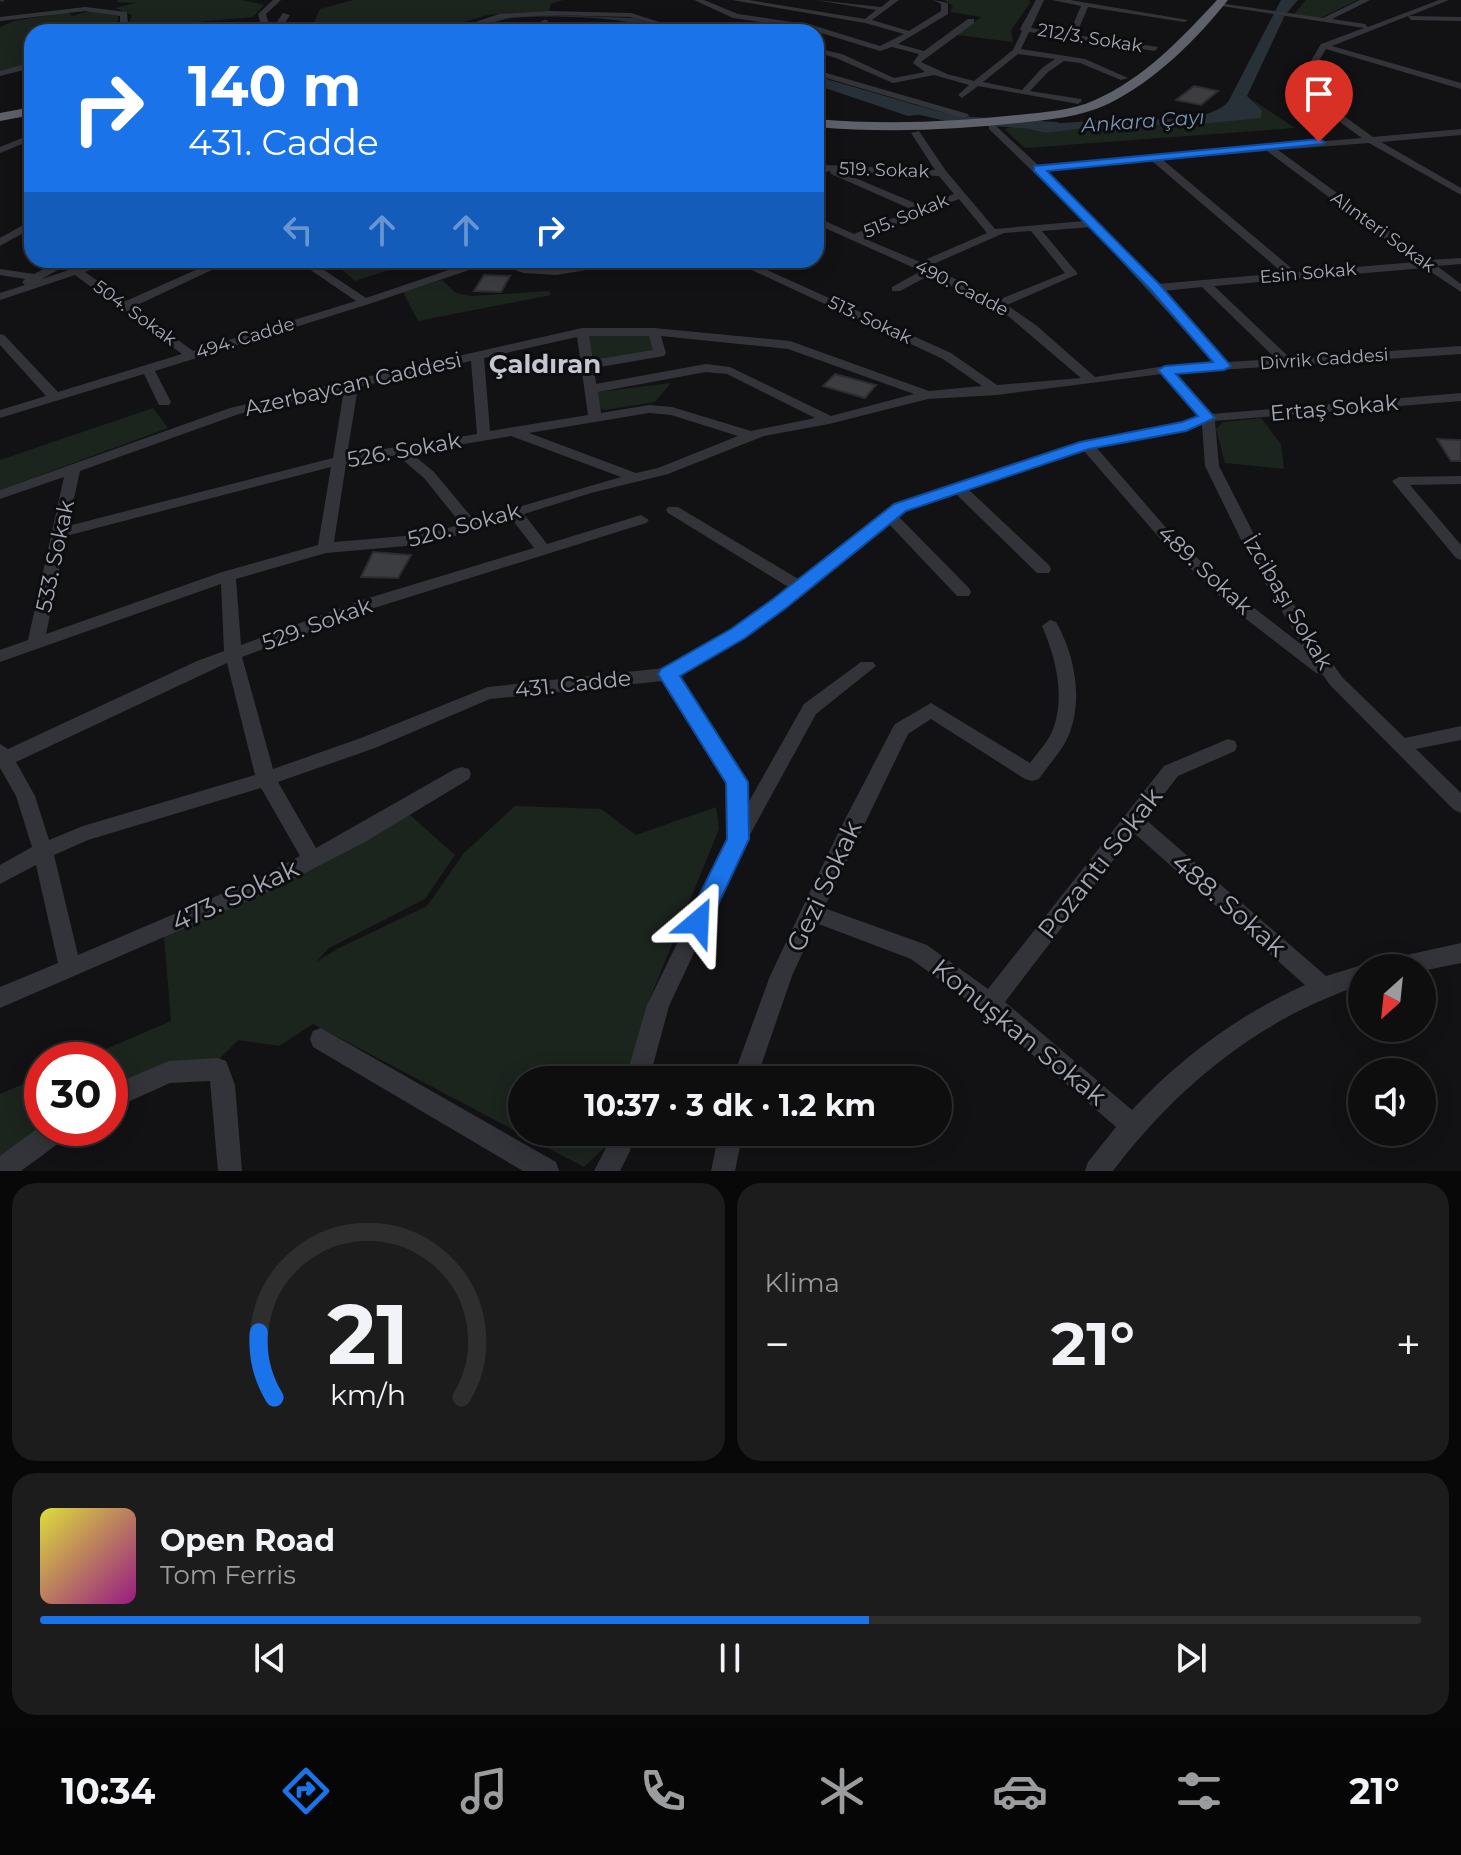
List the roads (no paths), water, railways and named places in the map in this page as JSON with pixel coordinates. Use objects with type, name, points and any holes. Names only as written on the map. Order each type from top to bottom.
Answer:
[{"type":"highway","points":[[824,119],[918,126],[994,126],[1078,101],[1124,78],[1205,0]]},
{"type":"highway","points":[[824,120],[913,129],[1021,118],[1103,102],[1146,76],[1221,3]]},
{"type":"highway","points":[[0,115],[24,110]]},
{"type":"highway","points":[[824,119],[899,124],[965,117],[1021,118]]},
{"type":"highway","points":[[918,126],[965,117]]},
{"type":"street","points":[[698,0],[744,18],[787,24]]},
{"type":"street","points":[[736,0],[766,2],[866,21],[908,33]]},
{"type":"street","points":[[819,0],[851,2],[883,9]]},
{"type":"street","points":[[866,21],[895,0]]},
{"type":"street","points":[[824,32],[880,49],[945,12],[944,3],[937,0]]},
{"type":"street","points":[[962,95],[1016,51],[1040,0]]},
{"type":"street","points":[[1056,0],[1184,20]]},
{"type":"street","points":[[1131,0],[1146,1]]},
{"type":"street","points":[[1324,20],[1366,0]]},
{"type":"street","points":[[1445,0],[1324,46],[1303,81],[1314,97],[1461,192]]},
{"type":"street","points":[[1133,12],[1146,1]]},
{"type":"street","points":[[261,2],[274,2]]},
{"type":"street","points":[[265,24],[262,14],[274,2]]},
{"type":"street","points":[[1221,3],[1371,27]]},
{"type":"street","points":[[4,18],[25,4]]},
{"type":"street","points":[[1072,35],[1085,5]]},
{"type":"street","points":[[4,18],[27,18],[43,13],[85,9],[124,14],[124,24]]},
{"type":"street","points":[[474,24],[499,16],[548,13],[631,15],[659,24]]},
{"type":"street","points":[[280,24],[286,15]]},
{"type":"street","points":[[1398,19],[1461,19]]},
{"type":"street","points":[[971,21],[945,37],[917,63],[932,73],[1078,101]]},
{"type":"street","name":"212/3. Sokak","points":[[1024,29],[1155,49]]},
{"type":"street","points":[[891,45],[927,54]]},
{"type":"street","points":[[1324,46],[1461,86]]},
{"type":"street","points":[[1016,51],[1064,57],[1098,66],[1124,78]]},
{"type":"street","points":[[824,52],[893,81],[932,73]]},
{"type":"street","points":[[1025,91],[1045,70],[1064,57]]},
{"type":"street","points":[[0,74],[24,67]]},
{"type":"street","points":[[824,74],[965,117]]},
{"type":"street","points":[[1445,81],[1439,87],[1441,89],[1461,96]]},
{"type":"street","points":[[1100,120],[1113,130]]},
{"type":"street","points":[[918,126],[942,173],[993,233]]},
{"type":"street","points":[[994,126],[1155,288],[1224,366]]},
{"type":"street","points":[[1038,168],[1372,137],[1461,132]]},
{"type":"street","points":[[0,150],[24,140]]},
{"type":"street","name":"Alınteri Sokak","points":[[1267,147],[1461,289]]},
{"type":"street","points":[[1153,157],[1292,275]]},
{"type":"street","name":"519. Sokak","points":[[824,170],[942,173]]},
{"type":"street","points":[[824,171],[922,210]]},
{"type":"street","name":"515. Sokak","points":[[852,238],[960,195]]},
{"type":"street","name":"490. Cadde","points":[[824,224],[925,268],[997,305],[1038,332],[1092,381]]},
{"type":"street","points":[[896,289],[925,268],[993,233],[1093,224]]},
{"type":"street","points":[[0,243],[24,228]]},
{"type":"street","points":[[997,305],[1072,274],[1035,229]]},
{"type":"street","name":"Esin Sokak","points":[[1155,288],[1461,261]]},
{"type":"street","points":[[18,291],[33,277],[52,268]]},
{"type":"street","points":[[0,297],[89,268]]},
{"type":"street","points":[[125,306],[209,268]]},
{"type":"street","points":[[314,268],[365,302]]},
{"type":"street","name":"494. Cadde","points":[[0,414],[393,293],[444,268]]},
{"type":"street","points":[[509,268],[541,273],[572,268]]},
{"type":"street","name":"513. Sokak","points":[[754,268],[947,356],[997,391]]},
{"type":"street","points":[[0,272],[33,277]]},
{"type":"street","name":"504. Sokak","points":[[78,272],[191,355]]},
{"type":"street","points":[[1204,283],[1287,362]]},
{"type":"street","points":[[393,293],[403,304]]},
{"type":"street","points":[[582,332],[595,417]]},
{"type":"street","name":"Azerbaycan Caddesi","points":[[0,495],[235,411],[582,332],[654,332],[790,345],[928,395],[1092,381]]},
{"type":"street","points":[[588,365],[660,353],[654,332]]},
{"type":"street","points":[[3,345],[55,397]]},
{"type":"street","name":"Divrik Caddesi","points":[[1092,381],[1165,370],[1461,350]]},
{"type":"street","points":[[477,355],[484,436]]},
{"type":"street","points":[[591,389],[706,368],[730,371],[829,420]]},
{"type":"street","points":[[148,370],[164,402]]},
{"type":"street","points":[[1165,370],[1208,418]]},
{"type":"street","points":[[325,548],[352,383]]},
{"type":"street","name":"520. Sokak","points":[[0,656],[228,576],[325,548],[429,539],[706,457],[752,436],[928,395]]},
{"type":"street","name":"Ertaş Sokak","points":[[1208,418],[1461,397]]},
{"type":"street","name":"526. Sokak","points":[[60,533],[339,461],[649,409],[672,411],[752,436]]},
{"type":"street","name":"431. Cadde","points":[[0,875],[43,851],[83,834],[266,779],[368,743],[488,693],[668,674],[738,633],[801,588],[900,507],[1086,445],[1186,426],[1208,418]]},
{"type":"street","name":"İzcibaşı Sokak","points":[[1208,418],[1212,466],[1256,554],[1304,635],[1336,681],[1461,805]]},
{"type":"street","points":[[510,431],[636,478]]},
{"type":"street","name":"489. Sokak","points":[[1086,445],[1169,540],[1239,605],[1336,681]]},
{"type":"street","points":[[399,450],[429,475],[471,526]]},
{"type":"street","name":"533. Sokak","points":[[36,643],[73,469]]},
{"type":"street","points":[[1461,480],[1399,481],[1461,555]]},
{"type":"street","points":[[957,487],[1043,569]]},
{"type":"street","points":[[673,510],[801,588]]},
{"type":"street","points":[[514,512],[544,551]]},
{"type":"street","points":[[890,516],[963,592]]},
{"type":"street","name":"529. Sokak","points":[[2,755],[203,665],[368,604],[641,520]]},
{"type":"street","points":[[228,576],[233,654],[266,779],[312,860]]},
{"type":"street","name":"Gezi Sokak","points":[[749,1066],[781,976],[901,729],[931,710],[1032,774],[1060,733],[1068,692],[1057,639],[1050,626]]},
{"type":"street","points":[[641,1066],[658,1005],[738,839],[810,709],[867,666]]},
{"type":"street","points":[[668,674],[737,782],[738,839]]},
{"type":"street","points":[[1403,745],[1461,733]]},
{"type":"street","name":"Pozantı Sokak","points":[[990,1004],[1171,771],[1228,746]]},
{"type":"street","points":[[2,755],[25,796],[43,851],[70,968]]},
{"type":"street","name":"473. Sokak","points":[[0,998],[261,886],[462,774]]},
{"type":"street","name":"488. Sokak","points":[[1133,821],[1325,989]]},
{"type":"street","name":"Konuşkan Sokak","points":[[811,912],[919,952],[990,1004],[1132,1125]]},
{"type":"street","points":[[1436,959],[1461,953]]},
{"type":"street","points":[[1097,1171],[1132,1125],[1182,1075],[1278,1009],[1348,980]]},
{"type":"street","points":[[321,1039],[547,1171]]},
{"type":"street","points":[[128,1090],[169,1072],[218,1069],[223,1085],[230,1171]]},
{"type":"street","points":[[1,1171],[34,1146]]},
{"type":"street","points":[[606,1171],[619,1146]]},
{"type":"street","points":[[723,1171],[728,1146]]},
{"type":"water","points":[[1281,0],[1298,0],[1285,15],[1247,96],[1262,110],[1261,118],[1046,133],[1024,128],[1004,129],[1110,119],[1183,118],[1216,110],[1228,102]]},
{"type":"water","points":[[523,14],[634,18],[650,24],[541,17],[511,18],[480,24]]},
{"type":"water","points":[[824,78],[940,112],[908,116],[824,88]]},
{"type":"waterway","name":"Ankara Çayı","points":[[896,105],[958,120],[1057,126]]},
{"type":"district","name":"Çaldıran","points":[[545,364]]}]
